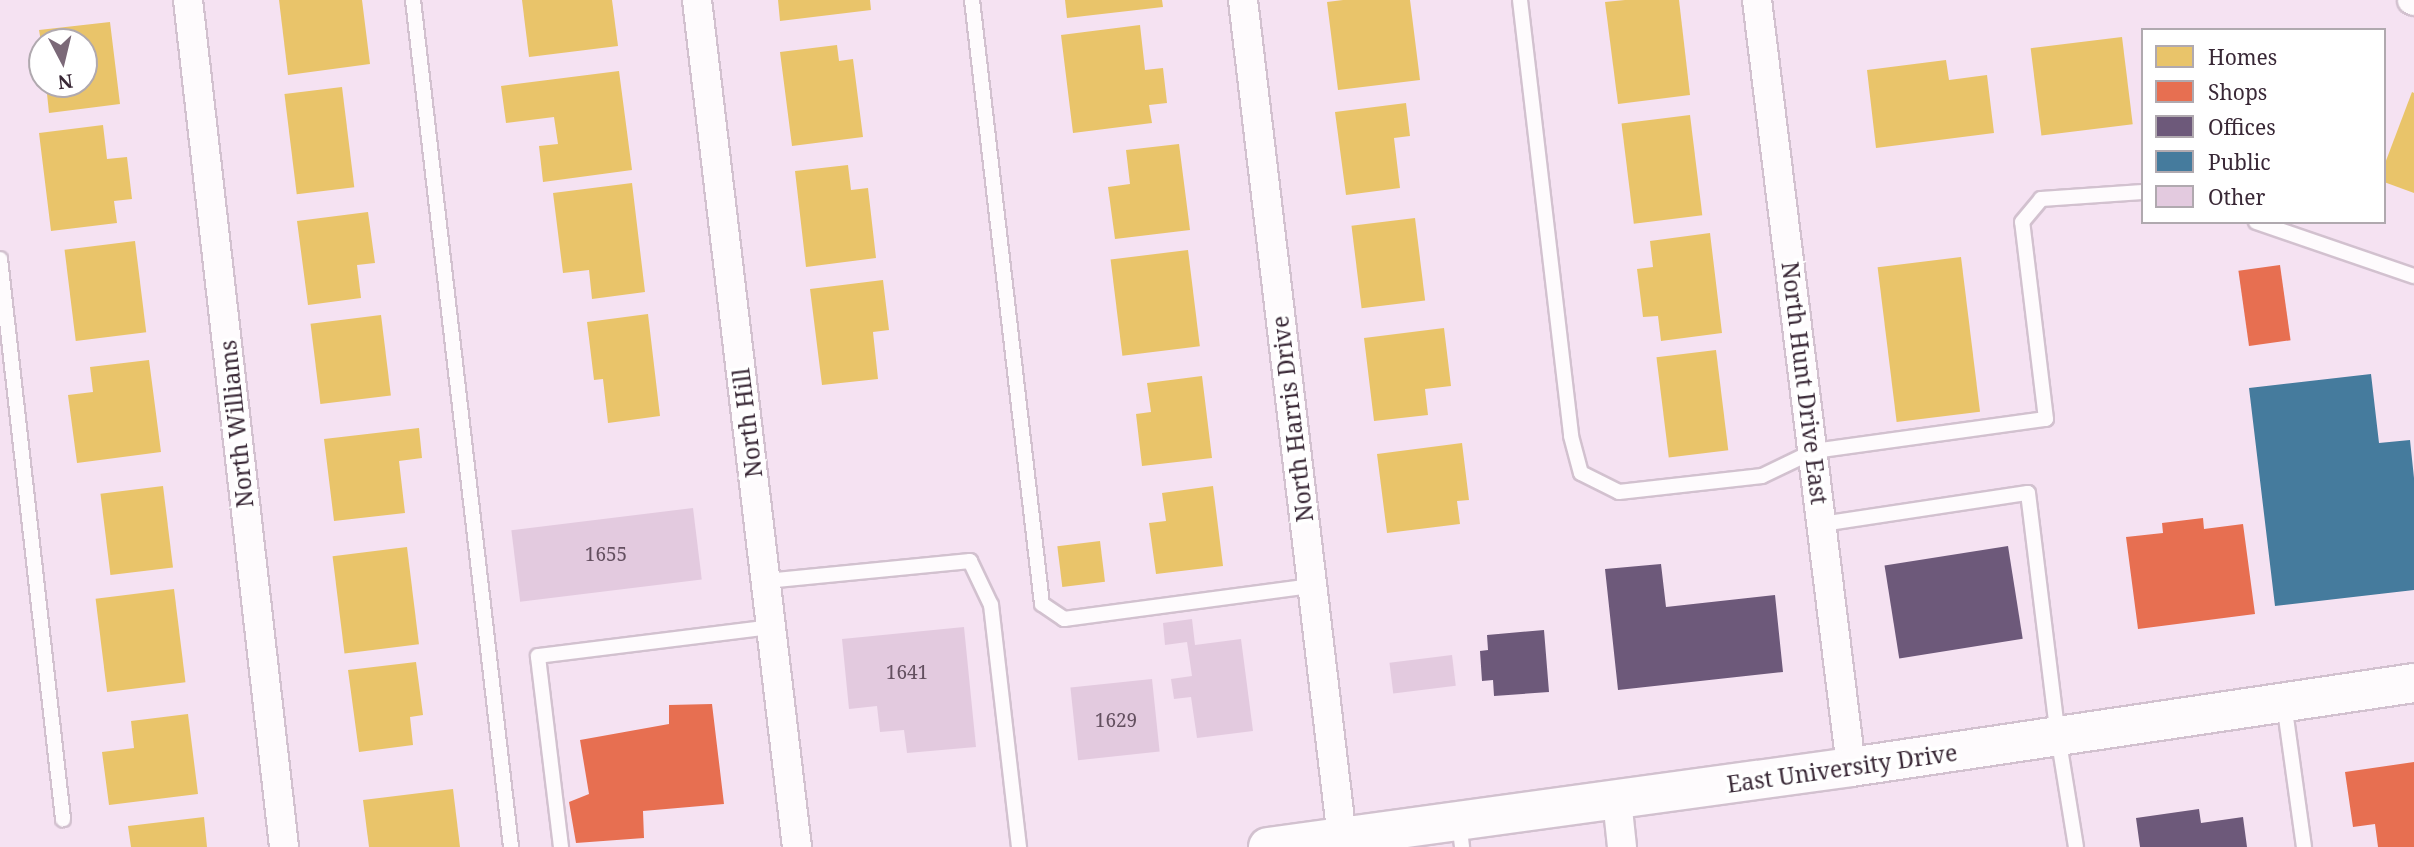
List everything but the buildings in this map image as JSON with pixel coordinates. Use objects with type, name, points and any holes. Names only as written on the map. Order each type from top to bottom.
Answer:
[{"type":"main road","name":"East University Drive","points":[[1289,846],[1342,838],[1461,835],[1617,800],[2414,684]]},
{"type":"street","name":"North Williams","points":[[188,0],[284,847]]},
{"type":"street","name":"North Hill","points":[[696,0],[797,847]]},
{"type":"street","name":"North Harris Drive","points":[[1243,0],[1342,838]]},
{"type":"street","name":"North Hunt Drive East","points":[[1757,0],[1851,767]]},
{"type":"street","points":[[1617,800],[1622,847]]},
{"type":"lane","points":[[413,0],[511,847]]},
{"type":"lane","points":[[972,0],[1042,604],[1064,619],[1312,586]]},
{"type":"lane","points":[[1520,0],[1571,436],[1581,473],[1619,492],[1762,476],[1814,451],[2046,419],[2022,222],[2041,199],[2141,192]]},
{"type":"lane","points":[[2262,224],[2414,276]]},
{"type":"lane","points":[[0,259],[64,819]]},
{"type":"lane","points":[[1822,524],[2028,493],[2058,736],[2076,847]]},
{"type":"lane","points":[[766,581],[970,561],[991,605],[1019,847]]},
{"type":"lane","points":[[561,847],[538,656],[771,627]]},
{"type":"lane","points":[[2284,703],[2304,847]]}]
